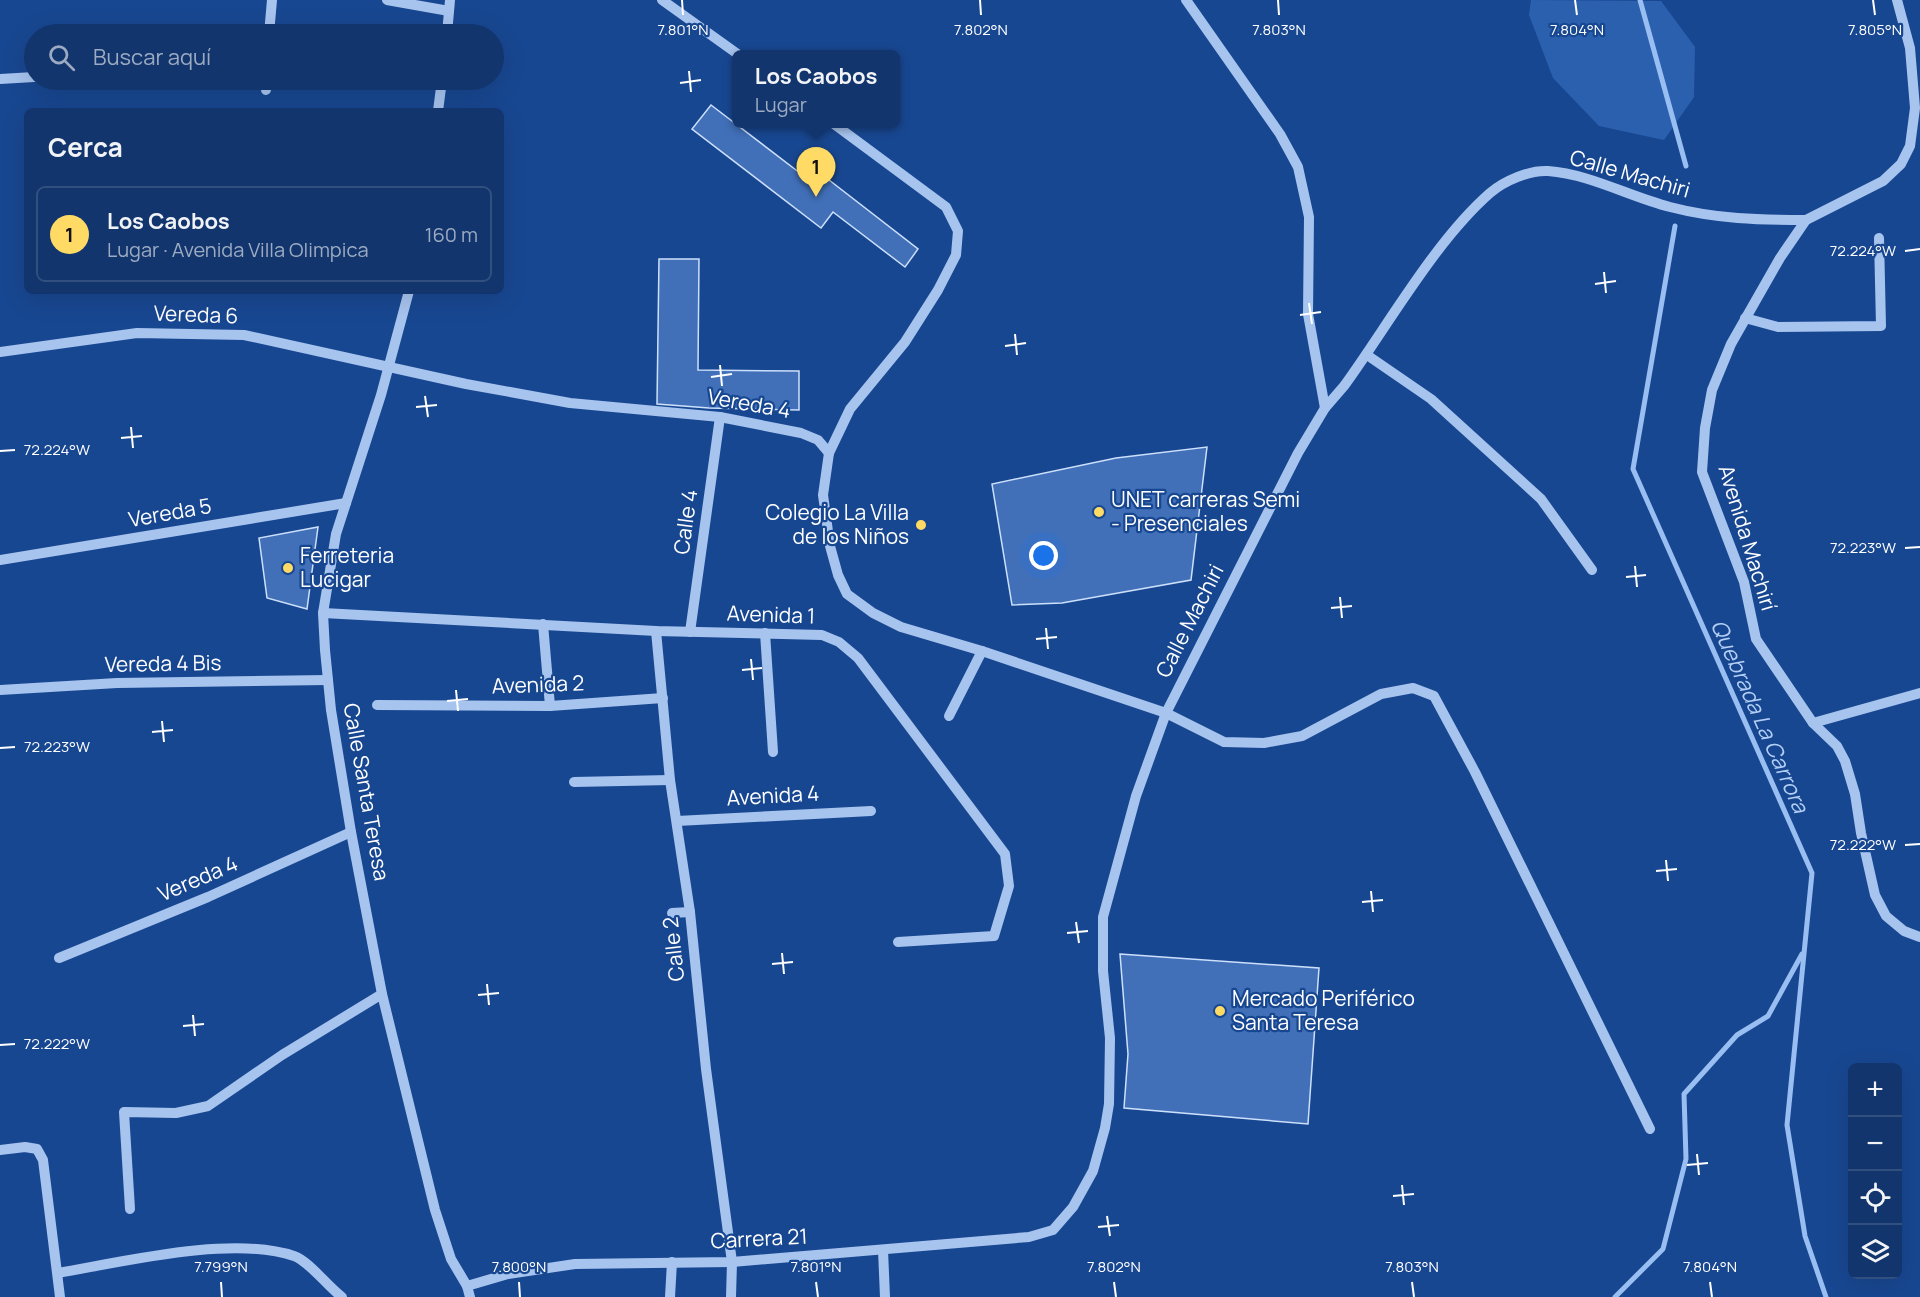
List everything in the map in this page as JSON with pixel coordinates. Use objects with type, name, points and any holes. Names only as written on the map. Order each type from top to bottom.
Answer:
[{"type":"street","points":[[270,24],[272,0]]},
{"type":"street","points":[[387,0],[450,5],[448,24]]},
{"type":"street","points":[[662,0],[733,50]]},
{"type":"street","points":[[1186,0],[1280,134],[1298,166],[1309,217],[1308,314],[1325,408]]},
{"type":"street","points":[[1806,220],[1832,209],[1882,181],[1901,164],[1910,146],[1914,126],[1916,84],[1910,48],[1897,0]]},
{"type":"street","points":[[0,79],[24,78]]},
{"type":"street","points":[[438,108],[441,90]]},
{"type":"street","points":[[841,128],[946,207],[958,231],[956,255],[938,290],[905,342],[850,409],[829,453],[823,495],[830,546],[838,575],[847,594],[873,613],[901,627],[982,651],[1166,712],[1224,742],[1264,743],[1302,736],[1381,694],[1413,688],[1434,696],[1480,783],[1650,1129]]},
{"type":"street","name":"Calle Machiri","points":[[1053,1230],[1073,1207],[1093,1171],[1105,1128],[1109,1104],[1110,1038],[1103,971],[1102,917],[1136,796],[1166,712],[1288,473],[1325,408],[1367,355],[1444,244],[1490,193],[1510,179],[1546,171],[1575,176],[1670,207],[1712,216],[1744,220],[1806,220]]},
{"type":"street","name":"Avenida Machirí","points":[[1806,220],[1780,258],[1745,318],[1712,390],[1705,428],[1702,472],[1744,582],[1756,639],[1814,723],[1837,746],[1845,761],[1855,794],[1861,834],[1875,895],[1886,915],[1905,931],[1920,937]]},
{"type":"street","points":[[1745,318],[1778,327],[1881,326],[1879,238]]},
{"type":"street","name":"Calle Santa Teresa","points":[[408,294],[336,534],[323,613],[328,680],[351,832],[382,994],[435,1210],[451,1260],[468,1292]]},
{"type":"street","name":"Vereda 6","points":[[0,352],[137,333],[244,335],[388,366]]},
{"type":"street","points":[[1367,355],[1431,399],[1542,499],[1592,570]]},
{"type":"street","name":"Vereda 4","points":[[388,366],[466,384],[570,403],[720,417],[801,433],[818,440],[829,453]]},
{"type":"street","name":"Calle 4","points":[[690,632],[720,417]]},
{"type":"street","name":"Vereda 5","points":[[0,560],[346,503]]},
{"type":"street","name":"Avenida 1","points":[[323,613],[656,632],[822,635],[839,642],[858,658],[1005,854],[1009,886],[994,936],[898,942]]},
{"type":"street","points":[[543,624],[550,706]]},
{"type":"street","name":"Calle 2","points":[[656,632],[670,780],[690,912],[706,1069],[732,1262],[731,1297]]},
{"type":"street","points":[[765,633],[773,752]]},
{"type":"street","points":[[949,716],[982,651]]},
{"type":"street","name":"Vereda 4 Bis","points":[[0,690],[117,683],[328,680]]},
{"type":"street","points":[[1814,723],[1920,693]]},
{"type":"street","name":"Avenida 2","points":[[377,705],[550,706],[663,698]]},
{"type":"street","points":[[574,782],[670,780]]},
{"type":"street","name":"Avenida 4","points":[[677,821],[871,811]]},
{"type":"street","name":"Vereda 4","points":[[59,958],[208,897],[351,832]]},
{"type":"street","points":[[672,913],[690,912]]},
{"type":"street","points":[[130,1209],[124,1112],[176,1113],[208,1106],[282,1055],[382,994]]},
{"type":"street","points":[[0,1150],[25,1146],[38,1149],[43,1160],[60,1297]]},
{"type":"street","name":"Carrera 21","points":[[468,1292],[508,1274],[575,1264],[732,1262],[1029,1237],[1053,1230]]},
{"type":"street","points":[[58,1273],[174,1253],[223,1249],[266,1251],[295,1256],[342,1297]]},
{"type":"street","points":[[883,1250],[885,1297]]},
{"type":"street","points":[[670,1297],[672,1262]]},
{"type":"shaded area","points":[[1531,0],[1661,1],[1695,47],[1694,97],[1664,140],[1599,126],[1553,78],[1529,15]]},
{"type":"building","points":[[711,105],[732,121],[732,128],[741,128],[813,183],[820,173],[918,249],[905,267],[833,212],[821,228],[692,129]]},
{"type":"building","points":[[659,259],[699,259],[698,370],[799,371],[799,410],[709,408],[657,404]]},
{"type":"building","name":"UNET carreras Semi - Presenciales","points":[[1207,447],[1191,580],[1062,603],[1012,605],[992,484],[1116,458]]},
{"type":"building","name":"Ferreteria Lucigar","points":[[318,527],[307,609],[267,598],[259,538]]},
{"type":"building","name":"Mercado Periférico Santa Teresa","points":[[1120,954],[1319,968],[1308,1124],[1124,1108],[1128,1054]]},
{"type":"waterway","name":"Quebrada La Carrora","points":[[1640,0],[1686,166]]},
{"type":"waterway","name":"Quebrada La Carrora","points":[[1675,226],[1633,469],[1812,873],[1787,1125],[1805,1236],[1826,1297]]},
{"type":"waterway","points":[[1615,1297],[1663,1249],[1686,1159],[1684,1094],[1737,1035],[1768,1016],[1802,954]]},
{"type":"place","name":"Los Caobos","points":[[816,197]]},
{"type":"place","name":"UNET carreras Semi - Presenciales","points":[[1099,512]]},
{"type":"place","name":"Colegio La Villa de los Niños","points":[[921,525]]},
{"type":"place","name":"Ferreteria Lucigar","points":[[288,568]]},
{"type":"place","name":"Mercado Periférico Santa Teresa","points":[[1220,1011]]}]
